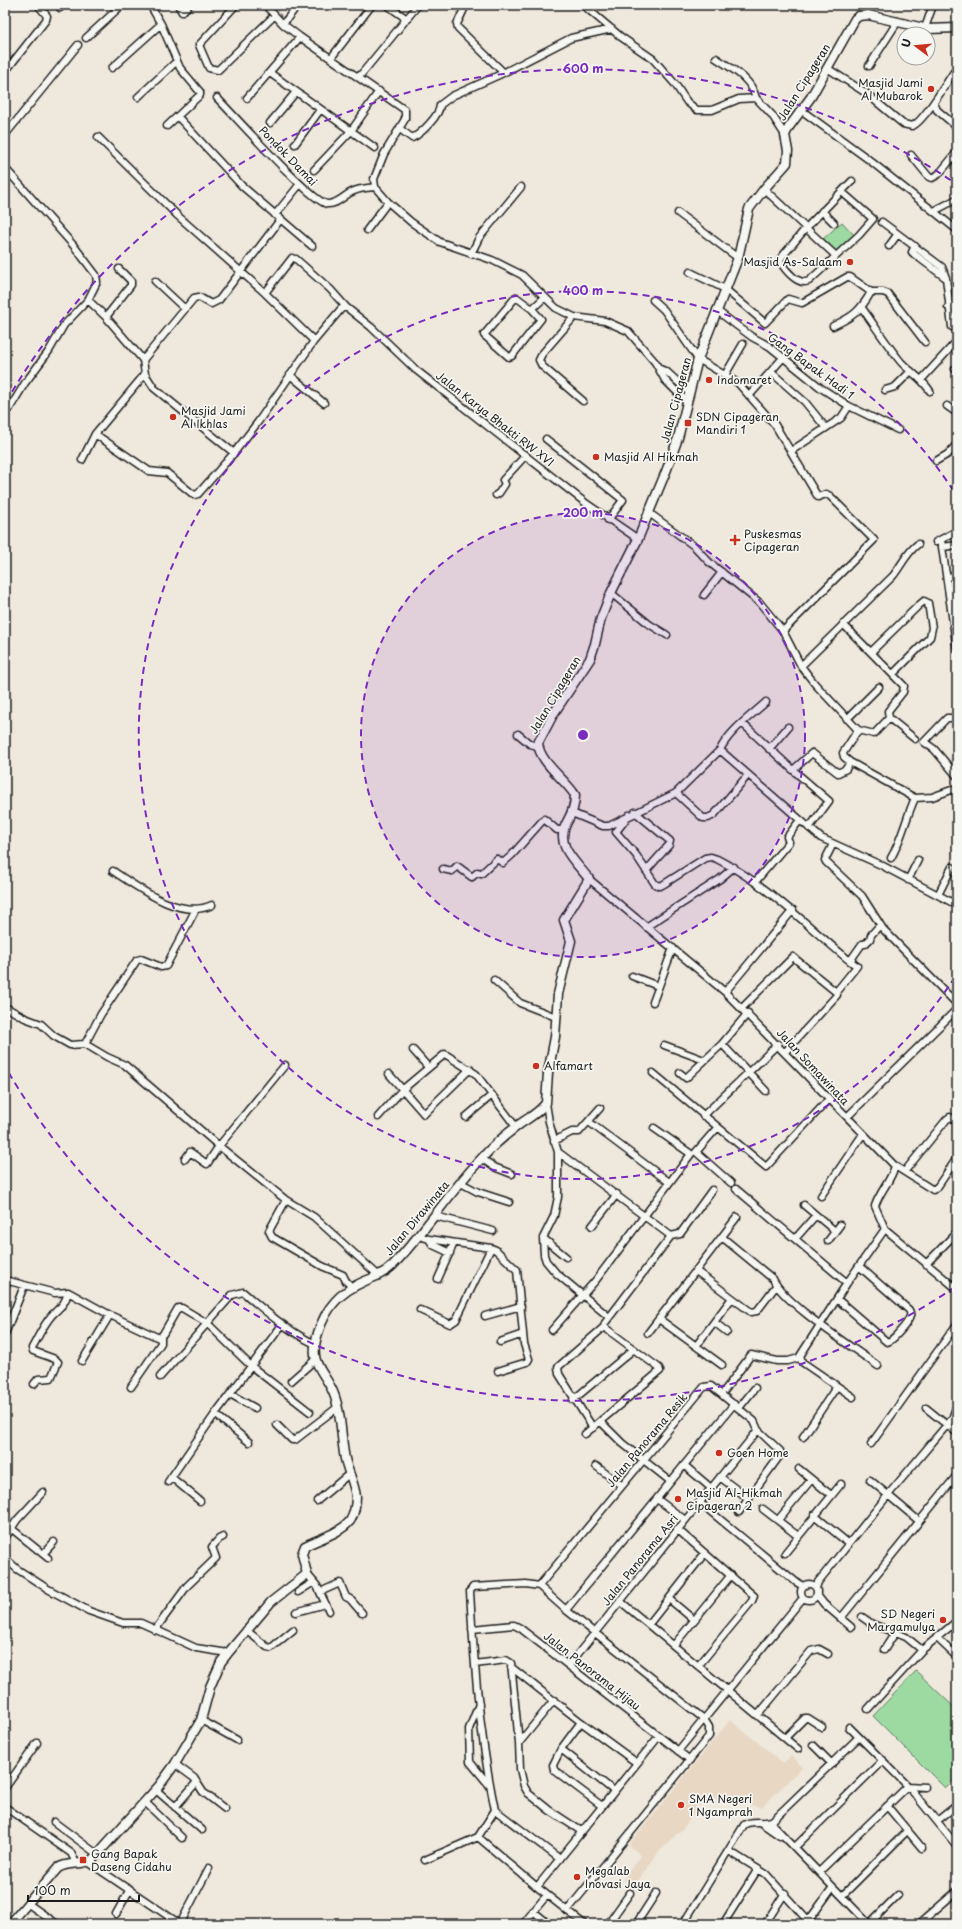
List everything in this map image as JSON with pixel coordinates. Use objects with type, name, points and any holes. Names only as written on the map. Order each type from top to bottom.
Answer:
[{"type":"street","points":[[5,8],[8,5]]},
{"type":"street","points":[[5,72],[46,20],[47,16],[38,5]]},
{"type":"street","points":[[86,38],[122,5]]},
{"type":"street","points":[[150,5],[161,24],[180,68],[200,92],[200,95],[167,126]]},
{"type":"street","points":[[178,5],[182,12],[189,5]]},
{"type":"street","points":[[236,5],[199,45],[209,68],[213,70],[218,70],[274,16]]},
{"type":"street","points":[[264,5],[274,16],[300,37],[380,91],[405,110],[405,119],[384,154],[375,174],[375,187],[388,202],[429,236],[440,242],[505,265],[522,275],[556,308],[574,316],[605,321],[628,331],[660,369],[665,380],[687,402]]},
{"type":"street","points":[[283,24],[298,5]]},
{"type":"street","points":[[331,58],[372,5]]},
{"type":"street","points":[[387,5],[407,20]]},
{"type":"street","points":[[359,77],[418,5]]},
{"type":"street","points":[[466,5],[457,24],[458,28],[503,72]]},
{"type":"street","points":[[583,5],[612,29],[654,59],[675,84],[687,102],[697,110],[712,110],[739,99],[756,98]]},
{"type":"street","points":[[926,26],[933,5]]},
{"type":"street","name":"Jalan Cipageran","points":[[563,830],[572,813],[575,795],[545,760],[538,746],[540,738],[590,659],[601,618],[611,593],[638,539],[667,469],[690,393],[698,359],[716,310],[738,258],[749,209],[764,188],[787,163],[788,151],[786,135],[789,127],[827,68],[855,19],[859,16],[868,15],[917,26]]},
{"type":"street","points":[[869,66],[898,21]]},
{"type":"street","points":[[112,68],[161,24]]},
{"type":"street","name":"Jalan Cipageran","points":[[936,28],[957,28]]},
{"type":"street","points":[[400,129],[412,138],[418,135],[434,118],[440,109],[440,105],[452,96],[571,38],[612,29]]},
{"type":"street","points":[[247,98],[300,37]]},
{"type":"street","points":[[5,135],[78,45]]},
{"type":"street","points":[[716,58],[748,81],[753,87],[756,98],[772,115],[786,135]]},
{"type":"street","points":[[138,97],[177,61]]},
{"type":"street","points":[[827,68],[866,94],[903,124],[915,126],[934,103],[957,67]]},
{"type":"street","points":[[270,73],[375,148]]},
{"type":"street","points":[[314,170],[351,131],[380,91]]},
{"type":"street","points":[[270,123],[296,92]]},
{"type":"street","name":"Pondok Damai","points":[[217,98],[300,184],[326,204],[334,204],[352,191],[375,187]]},
{"type":"street","points":[[934,103],[937,110],[957,127]]},
{"type":"street","points":[[295,144],[320,110]]},
{"type":"street","points":[[801,110],[868,159],[957,230]]},
{"type":"street","points":[[178,117],[242,186],[312,246]]},
{"type":"street","points":[[98,137],[178,216],[240,270],[314,341]]},
{"type":"street","points":[[911,155],[929,177],[932,178],[939,174],[957,152]]},
{"type":"street","points":[[5,168],[74,246],[96,275],[95,288],[88,300],[64,325],[49,351],[25,383],[10,408],[5,412]]},
{"type":"street","points":[[842,192],[873,218],[859,235],[809,281],[805,283],[798,282],[780,261],[783,255],[806,228],[852,181]]},
{"type":"street","points":[[275,215],[300,184]]},
{"type":"street","points":[[471,254],[478,238],[522,187]]},
{"type":"street","points":[[764,188],[836,256]]},
{"type":"street","points":[[934,211],[957,199]]},
{"type":"street","points":[[367,230],[388,202]]},
{"type":"street","points":[[822,211],[834,222]]},
{"type":"street","points":[[678,213],[738,258]]},
{"type":"street","points":[[143,360],[196,297],[199,297],[209,304],[216,302],[280,220]]},
{"type":"street","points":[[882,222],[897,236],[915,246],[942,267],[946,278],[948,307],[952,327]]},
{"type":"street","points":[[889,246],[897,236]]},
{"type":"street","name":"Jalan Karya Bhakti RW XVI","points":[[265,293],[294,259],[330,289],[346,307],[371,327],[416,370],[608,520],[638,539]]},
{"type":"street","points":[[106,317],[131,286],[131,281],[119,269]]},
{"type":"street","points":[[690,272],[725,289],[765,323],[788,299],[802,303],[847,277],[853,278],[871,292],[883,292],[888,294],[925,342]]},
{"type":"street","points":[[155,281],[185,309]]},
{"type":"street","points":[[833,326],[846,320],[862,308],[871,292]]},
{"type":"street","points":[[532,309],[545,297]]},
{"type":"street","points":[[514,298],[518,298],[532,309],[541,317],[540,322],[512,356],[506,356],[485,337],[485,333],[514,298]]},
{"type":"street","points":[[88,300],[106,317],[143,360],[145,374],[154,388],[191,416],[234,453]]},
{"type":"street","points":[[653,300],[664,310],[698,359],[738,383],[775,425],[818,497],[826,494],[830,496],[874,540],[783,631]]},
{"type":"street","points":[[948,307],[957,306]]},
{"type":"street","points":[[95,434],[149,471],[167,473],[194,495],[198,494],[234,453],[258,422],[314,341],[341,309],[346,307]]},
{"type":"street","points":[[862,308],[891,350],[911,371],[922,379],[930,390]]},
{"type":"street","name":"Gang Bapak Hadi 1","points":[[716,310],[752,337],[769,346],[846,410],[898,430]]},
{"type":"street","points":[[574,316],[542,354],[539,360],[542,366],[583,401]]},
{"type":"street","points":[[922,379],[955,343]]},
{"type":"street","points":[[725,375],[743,344]]},
{"type":"street","points":[[749,396],[781,360]]},
{"type":"street","points":[[660,369],[666,372],[690,393]]},
{"type":"street","points":[[885,390],[895,387],[911,371]]},
{"type":"street","points":[[771,372],[805,402],[826,428]]},
{"type":"street","points":[[82,460],[95,434],[145,374]]},
{"type":"street","points":[[290,375],[324,403]]},
{"type":"street","points":[[947,406],[957,414]]},
{"type":"street","points":[[791,451],[826,428],[846,410]]},
{"type":"street","points":[[546,439],[623,500],[608,520]]},
{"type":"street","points":[[936,461],[948,454],[957,444]]},
{"type":"street","points":[[496,495],[505,484],[503,480],[526,455]]},
{"type":"street","points":[[648,512],[694,546],[722,572],[760,603],[783,631],[801,666],[858,730],[874,734],[889,718]]},
{"type":"street","points":[[957,531],[938,541],[943,547],[946,577],[954,610],[957,650]]},
{"type":"street","points":[[801,666],[893,576],[912,549],[918,544]]},
{"type":"street","points":[[943,547],[957,546]]},
{"type":"street","points":[[704,595],[722,572]]},
{"type":"street","points":[[946,577],[957,576]]},
{"type":"street","points":[[611,593],[649,624],[667,635]]},
{"type":"street","points":[[871,652],[918,606],[924,601],[928,603],[932,628],[930,637],[893,674]]},
{"type":"street","points":[[843,624],[893,674],[905,689],[888,711],[889,718],[915,739]]},
{"type":"street","points":[[847,719],[879,687]]},
{"type":"street","points":[[572,813],[603,826],[609,826],[676,793],[720,750],[723,743],[742,723],[766,702]]},
{"type":"street","points":[[951,718],[947,718],[924,742],[934,750],[957,776]]},
{"type":"street","points":[[742,723],[792,770],[829,801],[809,828]]},
{"type":"street","points":[[769,749],[788,727]]},
{"type":"street","points":[[858,730],[843,753],[844,757],[850,762],[916,798],[932,797],[957,788]]},
{"type":"street","points":[[518,734],[530,744],[538,746]]},
{"type":"street","points":[[720,750],[809,828],[833,844],[881,865],[957,905]]},
{"type":"street","points":[[792,770],[812,753],[838,773],[846,768],[850,762]]},
{"type":"street","points":[[676,793],[703,818],[708,818],[714,815],[748,775]]},
{"type":"street","points":[[891,858],[900,844],[908,815],[916,798]]},
{"type":"street","points":[[632,814],[616,832],[636,855],[652,881],[660,886],[705,858],[711,856],[734,867],[756,881],[793,910],[816,933],[857,966],[827,1006],[785,1052]]},
{"type":"street","points":[[632,814],[670,841],[669,845],[646,871]]},
{"type":"street","points":[[443,868],[452,871],[457,866],[472,877],[478,872],[481,874],[497,859],[503,863],[512,856],[544,819],[557,830],[563,830],[562,836],[564,846],[589,879],[564,920],[571,941],[561,979],[555,1037],[548,1073],[546,1103],[554,1141],[558,1152],[558,1197],[556,1210],[543,1238],[546,1261],[556,1273],[609,1318]]},
{"type":"street","points":[[756,881],[789,842],[787,837],[800,820]]},
{"type":"street","points":[[833,844],[825,860],[826,862],[862,896],[880,925],[957,1004]]},
{"type":"street","points":[[908,880],[918,860]]},
{"type":"street","points":[[938,896],[952,866]]},
{"type":"street","points":[[646,927],[720,879],[734,867]]},
{"type":"street","points":[[113,871],[141,890],[166,902],[196,910],[212,905]]},
{"type":"street","name":"Jalan Somawinata","points":[[589,879],[673,948],[748,1013],[829,1099],[896,1166],[933,1190],[938,1186],[957,1158]]},
{"type":"street","points":[[85,1044],[101,1014],[137,960],[141,959],[161,967],[166,966],[196,910]]},
{"type":"street","points":[[725,992],[793,910]]},
{"type":"street","points":[[850,961],[862,944],[865,944],[870,939],[880,925]]},
{"type":"street","points":[[653,1002],[673,948]]},
{"type":"street","points":[[742,1008],[793,957],[836,992]]},
{"type":"street","points":[[632,976],[658,986]]},
{"type":"street","points":[[494,980],[526,1007],[556,1017]]},
{"type":"street","points":[[5,1007],[25,1018],[41,1024],[54,1036],[70,1044],[85,1044],[107,1057],[125,1065],[219,1146],[286,1200],[314,1217],[378,1275]]},
{"type":"street","points":[[847,1117],[957,1009]]},
{"type":"street","points":[[680,1073],[685,1078],[722,1044],[748,1013]]},
{"type":"street","points":[[722,1044],[766,1091]]},
{"type":"street","points":[[702,1116],[778,1044]]},
{"type":"street","points":[[664,1045],[704,1060]]},
{"type":"street","points":[[413,1050],[428,1067]]},
{"type":"street","points":[[378,1118],[402,1090],[445,1054],[476,1074],[516,1127]]},
{"type":"street","points":[[185,1159],[190,1152],[207,1164],[219,1146],[285,1065]]},
{"type":"street","points":[[389,1074],[424,1114],[470,1069]]},
{"type":"street","points":[[653,1072],[702,1116],[766,1167],[829,1099]]},
{"type":"street","points":[[466,1117],[492,1095]]},
{"type":"street","name":"Jalan Dirawinata","points":[[307,1574],[302,1554],[303,1549],[305,1546],[330,1534],[350,1520],[355,1507],[356,1496],[349,1474],[335,1396],[317,1366],[315,1344],[322,1322],[331,1305],[337,1298],[352,1287],[378,1275],[392,1266],[419,1236],[481,1158],[516,1127],[536,1114],[546,1103]]},
{"type":"street","points":[[554,1141],[572,1132],[579,1132],[600,1108]]},
{"type":"street","points":[[905,1171],[947,1119],[950,1117],[957,1122]]},
{"type":"street","points":[[589,1122],[669,1182]]},
{"type":"street","points":[[552,1330],[583,1296],[691,1154],[654,1128]]},
{"type":"street","points":[[717,1128],[696,1152],[731,1183]]},
{"type":"street","points":[[821,1196],[863,1134]]},
{"type":"street","points":[[558,1152],[617,1194],[671,1236]]},
{"type":"street","points":[[481,1158],[494,1167],[512,1174]]},
{"type":"street","points":[[896,1166],[891,1178],[878,1197],[875,1206],[885,1229],[957,1289]]},
{"type":"street","points":[[461,1183],[478,1192],[509,1202]]},
{"type":"street","points":[[736,1189],[847,1283]]},
{"type":"street","points":[[592,1428],[573,1400],[559,1374],[558,1367],[604,1327],[604,1323],[671,1236],[680,1234],[712,1190]]},
{"type":"street","points":[[592,1226],[617,1194]]},
{"type":"street","points":[[286,1200],[269,1231],[270,1234],[322,1266],[343,1275],[352,1287]]},
{"type":"street","points":[[804,1205],[835,1231]]},
{"type":"street","points":[[795,1239],[816,1215]]},
{"type":"street","points":[[435,1216],[493,1232]]},
{"type":"street","points":[[648,1333],[737,1217]]},
{"type":"street","points":[[828,1241],[840,1224]]},
{"type":"street","points":[[725,1390],[751,1355],[777,1361],[788,1361],[799,1358],[858,1266],[885,1229]]},
{"type":"street","points":[[926,1264],[957,1232]]},
{"type":"street","points":[[419,1236],[428,1240],[491,1248],[496,1250],[517,1270],[524,1344],[528,1361],[498,1371]]},
{"type":"street","points":[[722,1237],[773,1279],[776,1286],[821,1324],[878,1366]]},
{"type":"street","points":[[543,1238],[566,1257]]},
{"type":"street","points":[[428,1240],[433,1245],[450,1253]]},
{"type":"street","points":[[438,1279],[454,1243]]},
{"type":"street","points":[[420,1310],[450,1324],[456,1320],[491,1248]]},
{"type":"street","points":[[837,1298],[882,1338],[890,1342],[908,1320],[910,1315],[909,1310],[858,1266]]},
{"type":"street","points":[[696,1271],[751,1312],[754,1312],[776,1286]]},
{"type":"street","points":[[5,1280],[55,1293],[68,1292],[110,1315],[158,1338],[161,1337]]},
{"type":"street","points":[[5,1334],[24,1286]]},
{"type":"street","points":[[34,1384],[38,1379],[51,1378],[58,1362],[55,1359],[33,1351],[32,1348],[53,1314],[59,1311],[68,1292]]},
{"type":"street","points":[[160,1377],[232,1295],[243,1292],[282,1325],[296,1335],[315,1344]]},
{"type":"street","points":[[696,1346],[732,1298]]},
{"type":"street","points":[[485,1316],[521,1306]]},
{"type":"street","points":[[132,1387],[161,1343],[161,1337],[178,1308],[182,1308],[207,1323],[251,1366],[310,1412]]},
{"type":"street","points":[[82,1361],[110,1315]]},
{"type":"street","points":[[659,1319],[722,1364]]},
{"type":"street","points":[[714,1322],[727,1332]]},
{"type":"street","points":[[871,1444],[957,1324]]},
{"type":"street","points":[[200,1501],[170,1479],[215,1414],[282,1325]]},
{"type":"street","points":[[585,1434],[660,1371],[659,1368],[604,1327]]},
{"type":"street","points":[[500,1342],[523,1334]]},
{"type":"street","points":[[573,1400],[634,1349]]},
{"type":"street","points":[[799,1358],[802,1362],[853,1397]]},
{"type":"street","points":[[291,1381],[316,1359]]},
{"type":"street","name":"Jalan Panorama Resik","points":[[539,1586],[704,1387],[711,1386],[754,1421],[758,1430],[780,1451],[780,1458],[749,1499]]},
{"type":"street","points":[[803,1437],[837,1386]]},
{"type":"street","points":[[566,1610],[670,1481],[736,1406],[755,1388]]},
{"type":"street","points":[[230,1394],[255,1408]]},
{"type":"street","points":[[678,1751],[727,1689],[796,1608],[812,1592],[848,1543],[955,1415],[957,1405]]},
{"type":"street","points":[[277,1425],[292,1440],[295,1440],[338,1407]]},
{"type":"street","points":[[926,1408],[957,1433]]},
{"type":"street","points":[[215,1414],[249,1442]]},
{"type":"street","points":[[601,1422],[622,1443],[670,1481]]},
{"type":"street","name":"Jalan Panorama Asri","points":[[568,1665],[758,1430]]},
{"type":"street","points":[[684,1465],[711,1488]]},
{"type":"street","points":[[596,1466],[622,1486]]},
{"type":"street","points":[[798,1469],[831,1495]]},
{"type":"street","points":[[317,1501],[349,1474]]},
{"type":"street","points":[[841,1618],[957,1475]]},
{"type":"street","points":[[720,1477],[749,1499],[738,1512]]},
{"type":"street","points":[[778,1520],[812,1480]]},
{"type":"street","points":[[870,1480],[919,1521]]},
{"type":"street","points":[[785,1553],[814,1515],[841,1484]]},
{"type":"street","points":[[5,1538],[23,1514],[25,1514],[35,1499],[43,1492]]},
{"type":"street","points":[[657,1499],[685,1520]]},
{"type":"street","points":[[699,1502],[800,1586],[812,1592],[851,1626]]},
{"type":"street","points":[[763,1509],[798,1536]]},
{"type":"street","points":[[814,1515],[848,1543]]},
{"type":"street","points":[[12,1529],[46,1556],[54,1542]]},
{"type":"street","points":[[677,1530],[705,1552],[753,1594],[753,1598],[699,1665]]},
{"type":"street","points":[[155,1630],[187,1586],[216,1558],[212,1547],[219,1539],[223,1537]]},
{"type":"street","points":[[649,1624],[705,1552]]},
{"type":"street","points":[[5,1558],[24,1573],[61,1596],[90,1611],[123,1623],[141,1623],[196,1648],[228,1653]]},
{"type":"street","points":[[10,1924],[58,1868],[76,1863],[88,1862],[156,1790],[175,1764],[201,1720],[216,1674],[228,1653],[271,1602],[307,1574],[320,1592],[329,1611]]},
{"type":"street","points":[[674,1645],[732,1575]]},
{"type":"street","points":[[298,1592],[314,1582]]},
{"type":"street","points":[[320,1592],[340,1583],[346,1597],[350,1599],[362,1613]]},
{"type":"street","points":[[560,1859],[495,1810],[490,1786],[479,1703],[472,1629],[471,1588],[526,1584],[539,1586],[566,1610],[704,1719],[709,1726],[709,1736],[567,1911]]},
{"type":"street","points":[[800,1586],[812,1592]]},
{"type":"street","points":[[669,1598],[694,1620]]},
{"type":"street","points":[[620,1601],[699,1665],[798,1749]]},
{"type":"street","points":[[296,1612],[325,1604]]},
{"type":"street","points":[[862,1617],[872,1624],[909,1639],[922,1650]]},
{"type":"street","points":[[868,1709],[922,1650],[957,1621]]},
{"type":"street","name":"Jalan Panorama Hijau","points":[[472,1629],[514,1625],[690,1760]]},
{"type":"street","points":[[246,1630],[271,1648],[293,1630]]},
{"type":"street","points":[[884,1650],[895,1633]]},
{"type":"street","points":[[937,1638],[956,1656]]},
{"type":"street","points":[[758,1715],[811,1651],[819,1649],[828,1654]]},
{"type":"street","points":[[475,1664],[506,1660],[511,1663],[519,1743],[520,1769],[524,1786],[528,1793],[581,1832]]},
{"type":"street","points":[[511,1667],[581,1722],[637,1763]]},
{"type":"street","points":[[519,1743],[554,1700]]},
{"type":"street","points":[[479,1703],[469,1727],[470,1762],[490,1786]]},
{"type":"street","points":[[785,1738],[805,1718],[808,1718],[822,1728]]},
{"type":"street","points":[[201,1720],[237,1740]]},
{"type":"street","points":[[581,1722],[554,1760],[554,1770],[602,1806]]},
{"type":"street","points":[[849,1727],[908,1786],[957,1845]]},
{"type":"street","points":[[537,1887],[659,1736]]},
{"type":"street","points":[[683,1924],[744,1825],[748,1823],[770,1822],[859,1738]]},
{"type":"street","points":[[5,1788],[38,1743]]},
{"type":"street","points":[[813,1744],[832,1764]]},
{"type":"street","points":[[561,1749],[614,1791]]},
{"type":"street","points":[[795,1847],[883,1760]]},
{"type":"street","points":[[175,1764],[194,1778],[196,1783],[202,1788],[203,1792],[225,1809]]},
{"type":"street","points":[[175,1807],[196,1783]]},
{"type":"street","points":[[818,1872],[908,1786],[925,1787]]},
{"type":"street","points":[[156,1790],[202,1830]]},
{"type":"street","points":[[145,1802],[182,1838]]},
{"type":"street","points":[[938,1821],[957,1805]]},
{"type":"street","points":[[887,1806],[922,1848]]},
{"type":"street","points":[[5,1816],[7,1809],[71,1853],[76,1863]]},
{"type":"street","points":[[425,1860],[478,1837],[495,1810]]},
{"type":"street","points":[[54,1822],[97,1854]]},
{"type":"street","points":[[759,1822],[787,1840]]},
{"type":"street","points":[[770,1822],[869,1924],[898,1895]]},
{"type":"street","points":[[842,1896],[908,1830]]},
{"type":"street","points":[[478,1837],[537,1887],[584,1924]]},
{"type":"street","points":[[729,1851],[758,1869],[785,1893],[807,1922],[833,1887]]},
{"type":"street","points":[[88,1862],[180,1924],[209,1868]]},
{"type":"street","points":[[723,1924],[758,1869]]},
{"type":"street","points":[[116,1914],[130,1889]]},
{"type":"street","points":[[919,1924],[957,1891]]},
{"type":"street","points":[[608,1924],[630,1893]]},
{"type":"street","points":[[636,1924],[656,1893]]},
{"type":"street","points":[[765,1924],[785,1893]]},
{"type":"street","points":[[523,1924],[547,1895]]},
{"type":"street","points":[[27,1903],[56,1924]]},
{"type":"street","points":[[534,1912],[549,1924]]},
{"type":"shaded area","name":"SMA Negeri 1 Ngamprah","points":[[730,1720],[783,1763],[791,1756],[802,1767],[762,1807],[706,1797],[684,1827],[657,1854],[633,1888],[623,1879],[641,1856],[629,1845]]},
{"type":"green space","points":[[842,222],[855,236],[837,253],[822,240]]},
{"type":"green space","points":[[916,1671],[957,1710],[957,1777],[945,1788],[873,1716]]},
{"type":"place","name":"Masjid Jami Al Mubarok","points":[[931,89]]},
{"type":"place","name":"Masjid As-Salaam","points":[[850,262]]},
{"type":"place","name":"Indomaret","points":[[709,380]]},
{"type":"place","name":"Masjid Jami Al Ikhlas","points":[[173,417]]},
{"type":"place","name":"SDN Cipageran Mandiri 1","points":[[688,423]]},
{"type":"place","name":"Masjid Al Hikmah","points":[[596,457]]},
{"type":"place","name":"Puskesmas Cipageran","points":[[735,540]]},
{"type":"place","name":"Alfamart","points":[[536,1066]]},
{"type":"place","name":"Goen Home","points":[[719,1453]]},
{"type":"place","name":"Masjid Al-Hikmah Cipageran 2","points":[[678,1499]]},
{"type":"place","name":"SD Negeri Margamulya","points":[[943,1620]]},
{"type":"place","name":"SMA Negeri 1 Ngamprah","points":[[681,1805]]},
{"type":"place","name":"Gang Bapak Daseng Cidahu","points":[[83,1860]]},
{"type":"place","name":"Megalab Inovasi Jaya","points":[[577,1877]]}]
